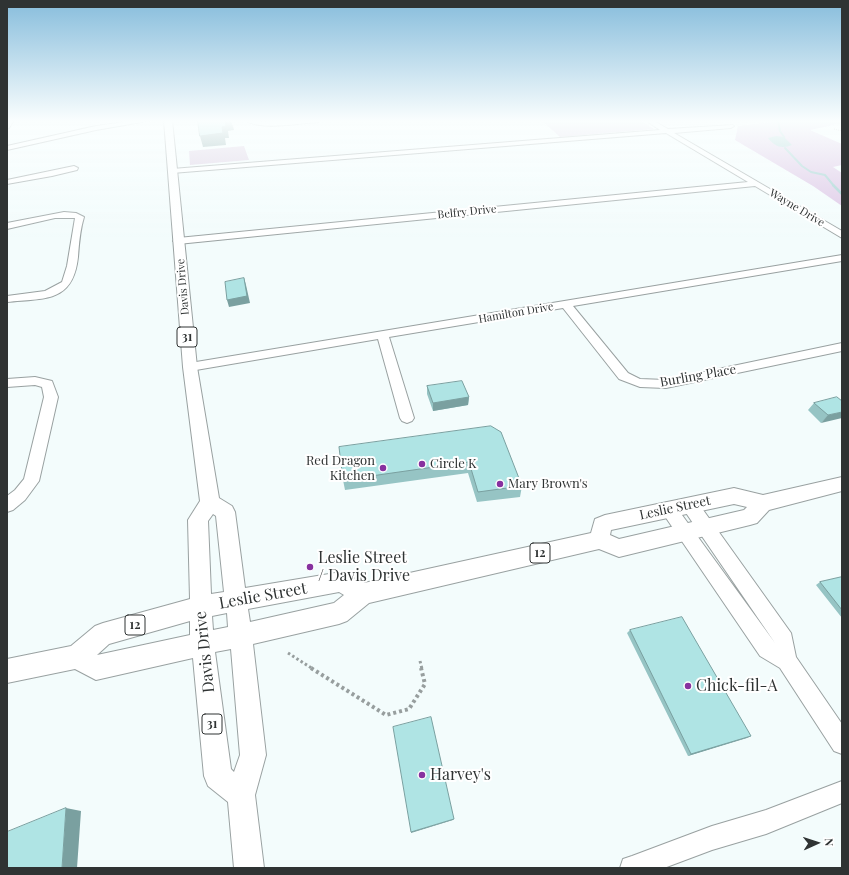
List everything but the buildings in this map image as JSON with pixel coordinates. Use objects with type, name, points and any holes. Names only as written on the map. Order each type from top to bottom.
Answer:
[{"type":"main road","name":"Davis Drive","points":[[171,161],[190,367],[210,502],[198,520],[202,643],[207,671],[218,776],[241,795]]},
{"type":"main road","name":"Leslie Street","points":[[763,503],[750,517],[685,531],[619,548],[599,540],[604,524],[668,509],[734,496],[763,503],[842,484]]},
{"type":"main road","points":[[210,502],[225,512],[241,635],[253,755],[241,795],[248,868]]},
{"type":"main road","name":"12","points":[[77,657],[96,668],[339,613],[363,594],[599,540]]},
{"type":"main road","name":"Leslie Street","points":[[77,657],[103,634],[200,607],[341,582],[363,594]]},
{"type":"main road","points":[[7,671],[77,657]]},
{"type":"street","points":[[172,171],[298,161]]},
{"type":"street","name":"Wayne Drive","points":[[717,161],[842,235]]},
{"type":"street","points":[[7,182],[52,174],[74,168]]},
{"type":"street","name":"Belfry Drive","points":[[178,241],[756,184]]},
{"type":"street","points":[[7,226],[58,216],[76,215],[80,218],[67,283],[60,289],[49,294],[7,299]]},
{"type":"street","name":"Hamilton Drive","points":[[190,367],[730,278],[842,258]]},
{"type":"street","name":"Burling Place","points":[[565,304],[618,371],[627,380],[644,384],[666,384],[842,348]]},
{"type":"street","points":[[383,335],[407,418]]},
{"type":"street","points":[[7,383],[35,381],[48,384],[50,397],[31,480],[20,495],[7,505]]},
{"type":"street","points":[[690,505],[784,640],[787,662]]},
{"type":"street","points":[[668,509],[767,649],[787,662],[842,743]]},
{"type":"street","points":[[632,868],[712,838],[766,822],[842,792]]},
{"type":"path","points":[[288,654],[386,716],[409,709],[413,703],[424,684],[420,661]]},
{"type":"shaded area","points":[[190,161],[239,161],[190,165]]},
{"type":"shaded area","points":[[770,161],[842,161],[842,165],[833,167],[842,173],[842,206],[813,186]]},
{"type":"waterway","points":[[797,161],[811,172],[825,175],[834,186]]},
{"type":"waterway","points":[[834,186],[842,194]]},
{"type":"place","name":"Circle K","points":[[422,464]]},
{"type":"place","name":"Red Dragon Kitchen","points":[[383,468]]},
{"type":"place","name":"Mary Brown's","points":[[500,484]]},
{"type":"place","name":"Leslie Street / Davis Drive","points":[[310,567]]},
{"type":"place","name":"Chick-fil-A","points":[[688,686]]},
{"type":"place","name":"Harvey's","points":[[422,775]]}]
